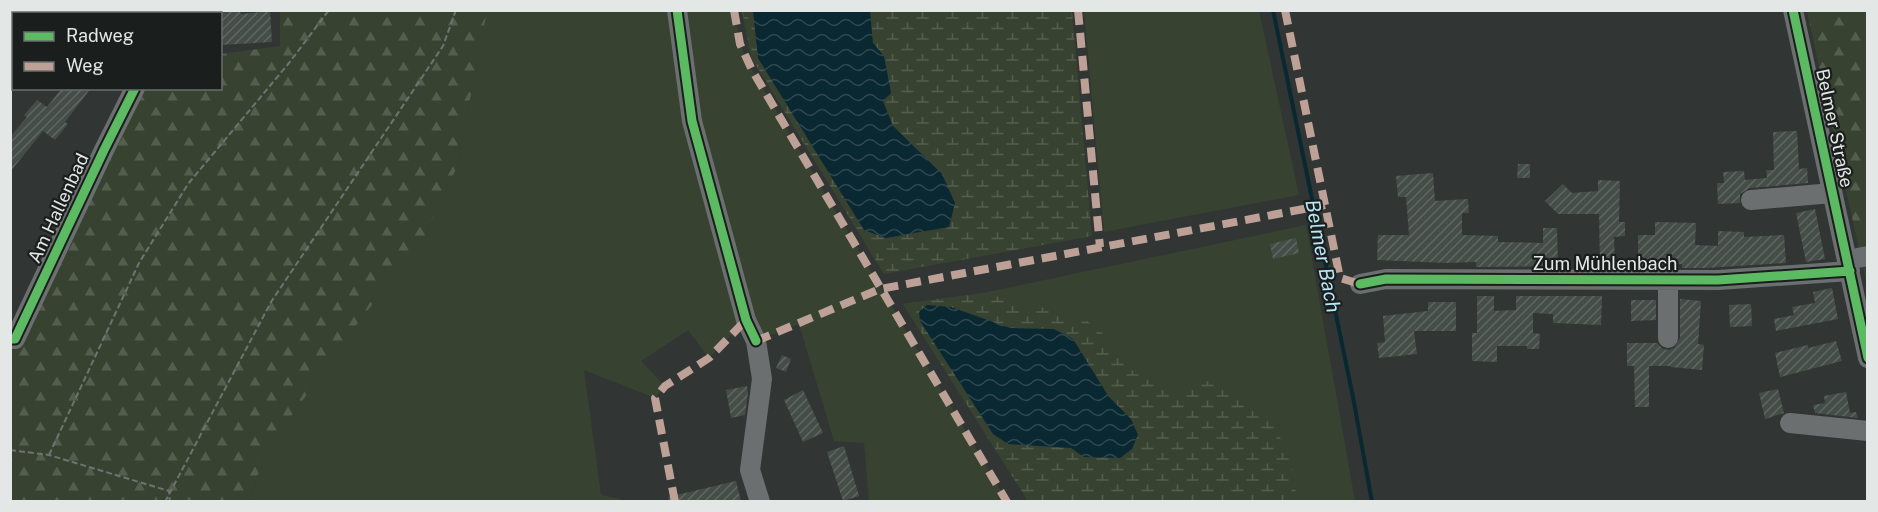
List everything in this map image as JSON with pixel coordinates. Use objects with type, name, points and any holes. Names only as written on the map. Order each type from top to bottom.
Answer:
[{"type":"street","points":[[677,10],[692,121],[746,320],[756,341],[762,379],[750,470],[760,501]]},
{"type":"street","name":"Belmer Straße","points":[[1793,10],[1868,358]]},
{"type":"street","name":"Am Hallenbad","points":[[10,339],[15,339],[134,90]]},
{"type":"street","points":[[1751,200],[1832,194]]},
{"type":"street","name":"Zum Mühlenbach","points":[[1360,284],[1386,279],[1718,280],[1848,265],[1868,256]]},
{"type":"street","points":[[1668,280],[1668,338]]},
{"type":"street","points":[[1790,423],[1868,431]]},
{"type":"path","points":[[49,455],[139,263],[188,184],[289,63],[329,10]]},
{"type":"path","points":[[165,501],[271,302],[443,46],[456,10]]},
{"type":"path","points":[[10,450],[49,455],[169,491]]},
{"type":"path","points":[[169,491],[170,501]]},
{"type":"green space","points":[[11,10],[89,10],[88,12],[12,12],[11,16]]},
{"type":"green space","points":[[487,10],[734,11],[740,44],[752,70],[1007,501],[869,501],[864,443],[834,441],[799,324],[756,341],[746,320],[709,358],[688,330],[641,361],[665,386],[655,398],[584,370],[601,495],[620,499],[620,501],[249,502],[266,452],[352,331],[424,237],[457,167]]},
{"type":"green space","points":[[280,11],[487,11],[457,167],[424,237],[352,331],[266,452],[249,501],[11,501],[10,345],[142,90],[222,90],[222,54],[280,46]]},
{"type":"green space","points":[[742,11],[1072,11],[1092,236],[884,274],[751,57]]},
{"type":"green space","points":[[1084,11],[1259,11],[1299,195],[1104,232]]},
{"type":"green space","points":[[1807,11],[1867,11],[1867,286]]},
{"type":"green space","points":[[1306,225],[1355,501],[1028,501],[903,304],[983,293]]},
{"type":"green space","points":[[983,293],[1081,317],[1100,330],[1130,369],[1169,393],[1207,381],[1241,397],[1258,410],[1277,432],[1289,457],[1297,501],[1028,501],[903,304]]},
{"type":"water","points":[[753,11],[870,11],[873,43],[884,56],[891,93],[883,101],[893,126],[942,174],[955,203],[949,227],[886,238],[864,230],[758,58]]},
{"type":"water","points":[[927,305],[951,307],[1010,328],[1054,329],[1073,339],[1109,397],[1131,419],[1138,435],[1132,449],[1120,458],[1084,457],[1071,448],[1008,444],[993,434],[920,321],[919,312]]},
{"type":"building","points":[[220,10],[240,10],[241,14],[270,11],[272,42],[222,45],[222,12]]},
{"type":"building","points":[[60,90],[89,90],[65,122],[68,124],[55,140],[43,131],[10,172],[10,137],[27,117],[24,115],[37,100],[47,107]]},
{"type":"building","points":[[1797,131],[1799,169],[1807,168],[1808,183],[1750,188],[1740,194],[1740,203],[1718,204],[1717,183],[1724,183],[1723,172],[1744,171],[1745,180],[1767,178],[1766,170],[1774,170],[1773,132]]},
{"type":"building","points":[[1518,164],[1530,164],[1530,178],[1517,178]]},
{"type":"building","points":[[1433,173],[1435,201],[1468,199],[1469,213],[1462,213],[1462,235],[1498,236],[1498,242],[1543,243],[1543,228],[1557,228],[1558,266],[1476,267],[1476,262],[1377,260],[1378,235],[1409,235],[1406,197],[1398,197],[1396,176]]},
{"type":"building","points":[[1598,180],[1620,181],[1619,222],[1625,222],[1625,236],[1614,237],[1615,267],[1600,268],[1599,214],[1558,214],[1545,201],[1563,184],[1572,193],[1598,191]]},
{"type":"building","points":[[1815,209],[1825,259],[1806,262],[1796,213]]},
{"type":"building","points":[[1655,222],[1696,223],[1695,245],[1718,246],[1718,231],[1744,232],[1744,237],[1784,235],[1786,263],[1705,268],[1682,268],[1682,264],[1638,267],[1638,235],[1655,235]]},
{"type":"building","points":[[1296,238],[1299,253],[1273,259],[1270,244]]},
{"type":"building","points":[[1832,288],[1838,319],[1776,331],[1774,319],[1794,315],[1792,307],[1815,303],[1813,292]]},
{"type":"building","points":[[1477,296],[1494,296],[1494,311],[1516,310],[1516,296],[1602,296],[1601,325],[1553,323],[1553,314],[1533,313],[1533,333],[1540,334],[1539,349],[1527,349],[1527,346],[1497,346],[1497,362],[1472,361],[1472,333],[1477,333]]},
{"type":"building","points":[[1680,299],[1701,301],[1698,344],[1704,345],[1702,370],[1649,366],[1649,407],[1635,407],[1634,366],[1627,366],[1627,343],[1657,343],[1663,349],[1674,348],[1680,338]]},
{"type":"building","points":[[1631,300],[1656,300],[1656,320],[1631,321]]},
{"type":"building","points":[[1428,302],[1456,302],[1456,331],[1414,331],[1417,354],[1379,358],[1377,343],[1385,342],[1383,316],[1428,311]]},
{"type":"building","points":[[1751,304],[1752,326],[1730,327],[1729,305]]},
{"type":"building","points":[[1836,341],[1842,361],[1780,377],[1775,353]]},
{"type":"building","points":[[782,355],[791,359],[786,372],[776,368]]},
{"type":"building","points":[[747,386],[745,415],[731,418],[726,390]]},
{"type":"building","points":[[1778,389],[1784,413],[1765,419],[1759,393]]},
{"type":"building","points":[[803,390],[823,433],[803,442],[784,400]]},
{"type":"building","points":[[1846,392],[1850,413],[1856,412],[1858,418],[1815,413],[1813,405],[1825,403],[1824,396]]},
{"type":"building","points":[[844,446],[859,496],[843,501],[827,452]]},
{"type":"building","points":[[736,481],[741,501],[669,501],[668,497]]},
{"type":"waterway","name":"Belmer Bach","points":[[1273,10],[1353,397],[1372,502]]},
{"type":"marked path","points":[[734,10],[740,44],[752,70],[1007,502]]},
{"type":"marked path","points":[[1078,10],[1100,247]]},
{"type":"marked path","points":[[1285,10],[1340,278],[1360,284]]},
{"type":"marked path","points":[[756,341],[880,289],[1325,205]]},
{"type":"marked path","points":[[675,502],[655,398],[665,386],[709,358],[746,320]]},
{"type":"cycle path","points":[[677,10],[692,121],[746,320],[756,341]]},
{"type":"cycle path","points":[[1793,10],[1868,358]]},
{"type":"cycle path","points":[[10,339],[15,339],[134,90]]},
{"type":"cycle path","points":[[1360,284],[1386,279],[1718,280],[1850,271]]}]
